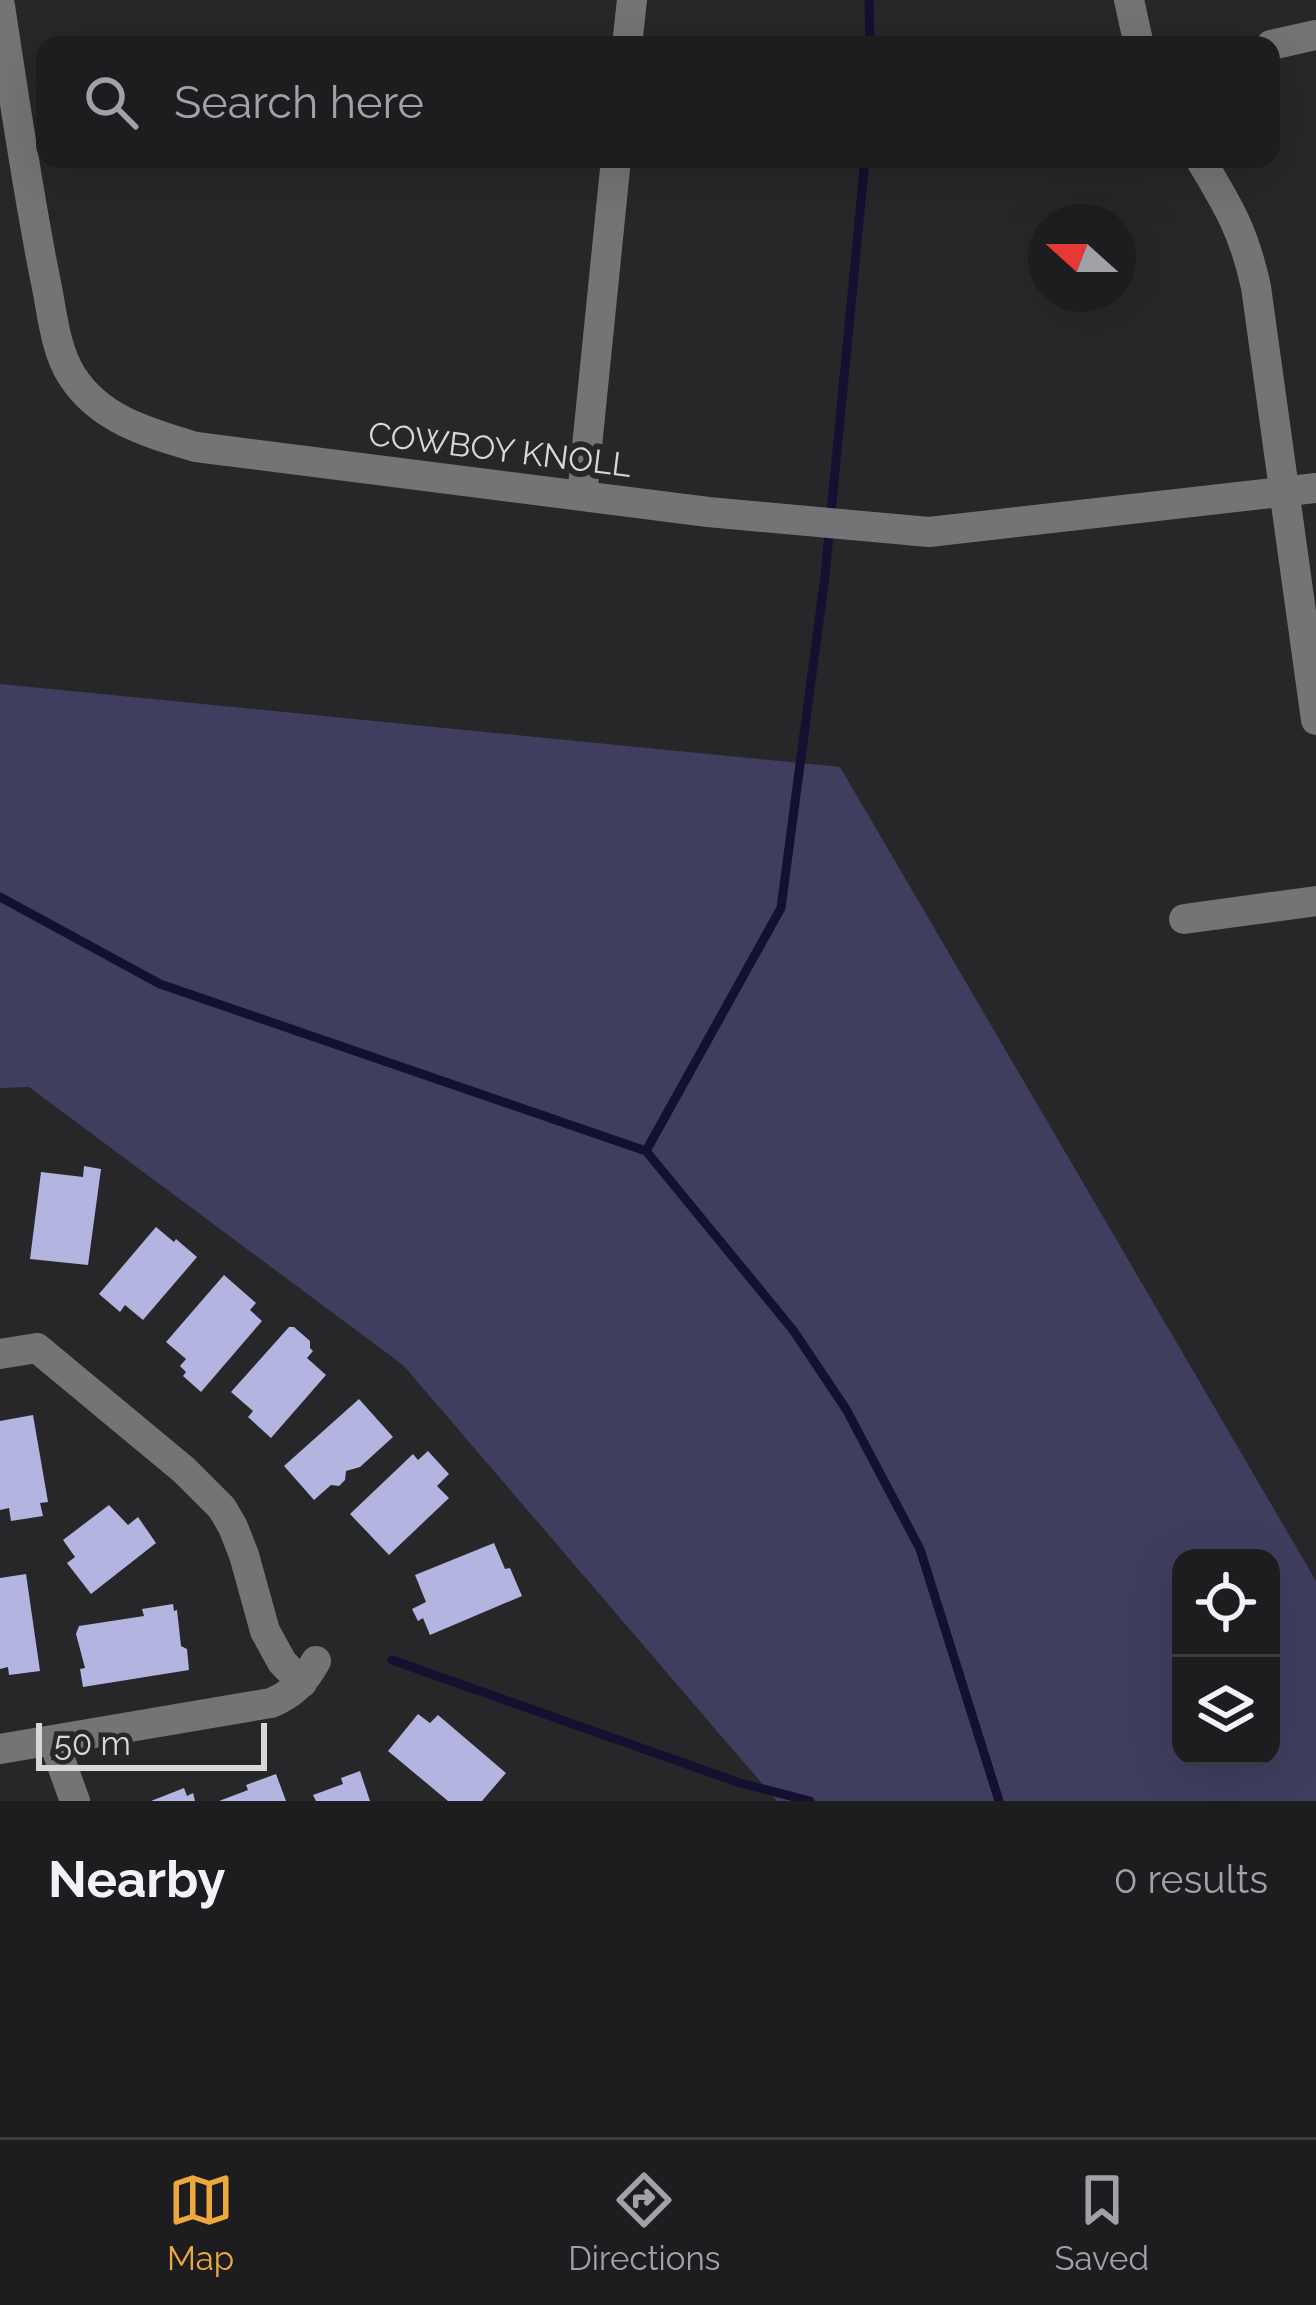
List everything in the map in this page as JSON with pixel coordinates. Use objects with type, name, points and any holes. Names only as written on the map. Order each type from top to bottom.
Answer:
[{"type":"street","points":[[629,36],[632,0]]},
{"type":"street","points":[[1130,0],[1137,36]]},
{"type":"street","name":"COWBOY KNOLL","points":[[0,6],[15,210],[71,375],[96,403],[130,427],[196,447],[708,512],[929,532],[1316,488]]},
{"type":"street","points":[[1280,43],[1316,35]]},
{"type":"street","points":[[582,496],[615,168]]},
{"type":"street","points":[[1205,168],[1235,217],[1256,287],[1316,719]]},
{"type":"street","points":[[1184,919],[1316,901]]},
{"type":"street","points":[[0,1354],[37,1348],[184,1470],[222,1508],[244,1555],[265,1631],[282,1662],[309,1672],[287,1696],[252,1708],[0,1749]]},
{"type":"street","points":[[52,1740],[75,1801]]},
{"type":"shaded area","points":[[0,684],[840,767],[1316,1581],[1316,1801],[777,1801],[403,1365],[29,1087],[0,1088]]},
{"type":"building","points":[[84,1166],[101,1169],[88,1265],[30,1259],[41,1172],[83,1177]]},
{"type":"building","points":[[156,1227],[197,1257],[143,1320],[125,1305],[120,1312],[99,1294]]},
{"type":"building","points":[[224,1275],[256,1303],[250,1310],[262,1321],[201,1392],[183,1376],[186,1372],[180,1366],[186,1359],[166,1342]]},
{"type":"building","points":[[289,1327],[310,1341],[313,1351],[307,1358],[326,1375],[271,1438],[248,1417],[253,1411],[231,1392]]},
{"type":"building","points":[[359,1399],[393,1437],[360,1467],[346,1471],[339,1486],[331,1485],[314,1500],[284,1466]]},
{"type":"building","points":[[33,1415],[48,1502],[40,1503],[43,1516],[11,1521],[9,1508],[0,1510],[0,1421]]},
{"type":"building","points":[[428,1451],[449,1474],[437,1486],[449,1498],[389,1555],[350,1514],[413,1454],[418,1460]]},
{"type":"building","points":[[109,1505],[128,1525],[138,1517],[156,1543],[91,1594],[67,1563],[75,1557],[63,1540]]},
{"type":"building","points":[[494,1543],[522,1596],[430,1635],[423,1618],[418,1621],[412,1609],[426,1602],[415,1575]]},
{"type":"building","points":[[26,1574],[40,1671],[9,1675],[8,1667],[0,1669],[0,1578]]},
{"type":"building","points":[[173,1604],[189,1670],[83,1687],[79,1626],[144,1616],[142,1609]]},
{"type":"building","points":[[418,1714],[430,1723],[438,1715],[506,1773],[482,1801],[448,1801],[388,1751]]},
{"type":"building","points":[[360,1771],[370,1801],[316,1801],[313,1795],[343,1784],[341,1778]]},
{"type":"building","points":[[276,1774],[286,1801],[219,1801],[248,1790],[246,1785]]},
{"type":"building","points":[[184,1788],[187,1796],[193,1793],[195,1801],[151,1801]]},
{"type":"waterway","points":[[869,0],[870,36]]},
{"type":"waterway","points":[[646,1151],[781,908],[825,576],[864,168]]},
{"type":"waterway","points":[[0,897],[160,984],[646,1151],[793,1330],[846,1409],[920,1549],[999,1801]]},
{"type":"waterway","points":[[392,1660],[740,1783],[810,1801]]}]
